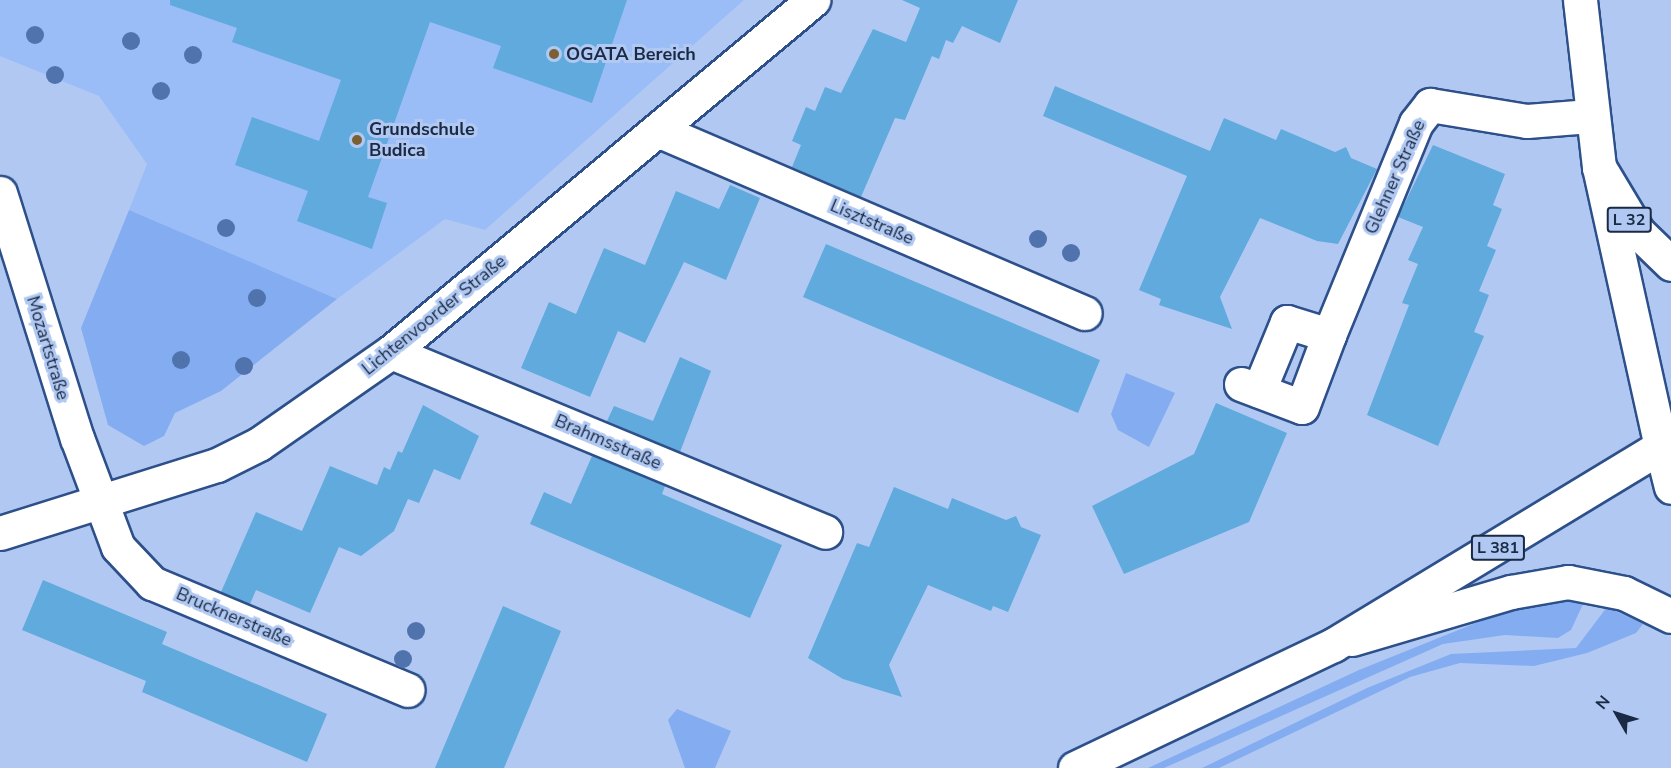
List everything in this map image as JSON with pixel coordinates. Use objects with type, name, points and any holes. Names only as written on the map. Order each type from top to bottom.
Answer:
[{"type":"street","name":"Lichtenvoorder Straße","points":[[0,534],[217,465],[259,444],[390,352],[660,131],[813,0]]},
{"type":"street","points":[[1580,0],[1590,116],[1599,167],[1666,444],[1671,487]]},
{"type":"street","name":"Glehner Straße","points":[[1329,335],[1287,322],[1250,387],[1302,407],[1416,123],[1430,105],[1527,121],[1590,116]]},
{"type":"street","name":"Lisztstraße","points":[[660,131],[1084,313]]},
{"type":"street","name":"L 32","points":[[1599,167],[1638,232],[1671,264]]},
{"type":"street","name":"Mozartstraße","points":[[0,194],[99,501]]},
{"type":"street","name":"Brahmsstraße","points":[[390,352],[825,532]]},
{"type":"street","name":"L 381","points":[[1075,768],[1333,645],[1666,444]]},
{"type":"street","name":"Brucknerstraße","points":[[99,501],[118,547],[152,583],[408,690]]},
{"type":"street","points":[[1333,645],[1511,592],[1568,582],[1624,593],[1671,616]]},
{"type":"shaded area","name":"Grundschule Budica","points":[[0,0],[744,0],[485,230],[445,219],[337,299],[129,210],[147,164],[99,96],[0,56]]},
{"type":"shaded area","points":[[129,210],[337,299],[221,391],[175,413],[164,436],[144,446],[108,425],[81,328]]},
{"type":"shaded area","points":[[1126,373],[1175,393],[1149,447],[1118,430],[1111,414]]},
{"type":"shaded area","points":[[1557,600],[1584,602],[1571,630],[1558,638],[1505,635],[1443,644],[1164,768],[1148,768],[1359,670],[1518,606]]},
{"type":"shaded area","points":[[1607,607],[1643,624],[1636,633],[1587,653],[1534,666],[1460,663],[1410,677],[1219,768],[1202,768],[1367,688],[1451,654],[1576,648]]},
{"type":"shaded area","points":[[677,709],[731,731],[715,768],[685,768],[668,720]]},
{"type":"building","points":[[170,0],[627,0],[592,103],[493,68],[501,46],[430,22],[368,197],[387,203],[372,249],[297,221],[308,191],[235,165],[252,117],[319,141],[341,80],[232,42],[237,28],[170,5]]},
{"type":"building","points":[[902,0],[1018,0],[1000,43],[962,26],[953,43],[946,40],[939,59],[932,56],[905,120],[895,118],[861,197],[792,167],[801,145],[792,141],[806,107],[815,111],[825,87],[841,93],[873,29],[906,42],[920,8]]},
{"type":"building","points":[[1055,86],[1210,151],[1224,118],[1276,140],[1281,129],[1335,152],[1346,147],[1351,158],[1377,169],[1338,244],[1317,241],[1260,218],[1220,297],[1232,329],[1159,305],[1161,299],[1139,290],[1187,176],[1043,116]]},
{"type":"building","points":[[1433,145],[1505,174],[1493,205],[1502,209],[1487,246],[1496,250],[1479,291],[1489,295],[1474,332],[1484,336],[1438,446],[1367,415],[1409,305],[1402,303],[1418,264],[1408,260],[1423,227],[1398,217]]},
{"type":"building","points":[[730,185],[760,198],[726,280],[684,262],[645,343],[618,331],[590,397],[521,368],[549,302],[576,314],[604,248],[645,265],[676,191],[719,209]]},
{"type":"building","points":[[826,244],[1100,360],[1078,413],[803,297]]},
{"type":"building","points":[[680,357],[711,371],[680,452],[607,421],[614,406],[653,421]]},
{"type":"building","points":[[1216,403],[1287,433],[1249,522],[1124,574],[1092,506],[1194,454]]},
{"type":"building","points":[[423,405],[479,436],[460,480],[434,469],[419,503],[408,499],[394,531],[361,556],[339,547],[310,613],[256,590],[250,604],[221,592],[256,512],[302,531],[330,466],[377,485],[384,467],[390,470],[398,451],[402,453]]},
{"type":"building","points":[[592,456],[665,486],[662,494],[782,545],[750,618],[530,524],[544,492],[571,504]]},
{"type":"building","points":[[894,487],[948,509],[952,498],[1006,520],[1016,516],[1021,527],[1041,535],[1008,612],[993,606],[991,611],[928,585],[889,665],[902,697],[843,679],[808,658],[857,543],[869,547]]},
{"type":"building","points":[[43,580],[167,632],[162,644],[327,714],[307,762],[142,692],[146,681],[22,630]]},
{"type":"building","points":[[503,606],[561,631],[504,768],[435,768]]},
{"type":"place","name":"OGATA Bereich","points":[[554,54]]},
{"type":"place","name":"Grundschule Budica","points":[[357,140]]}]
